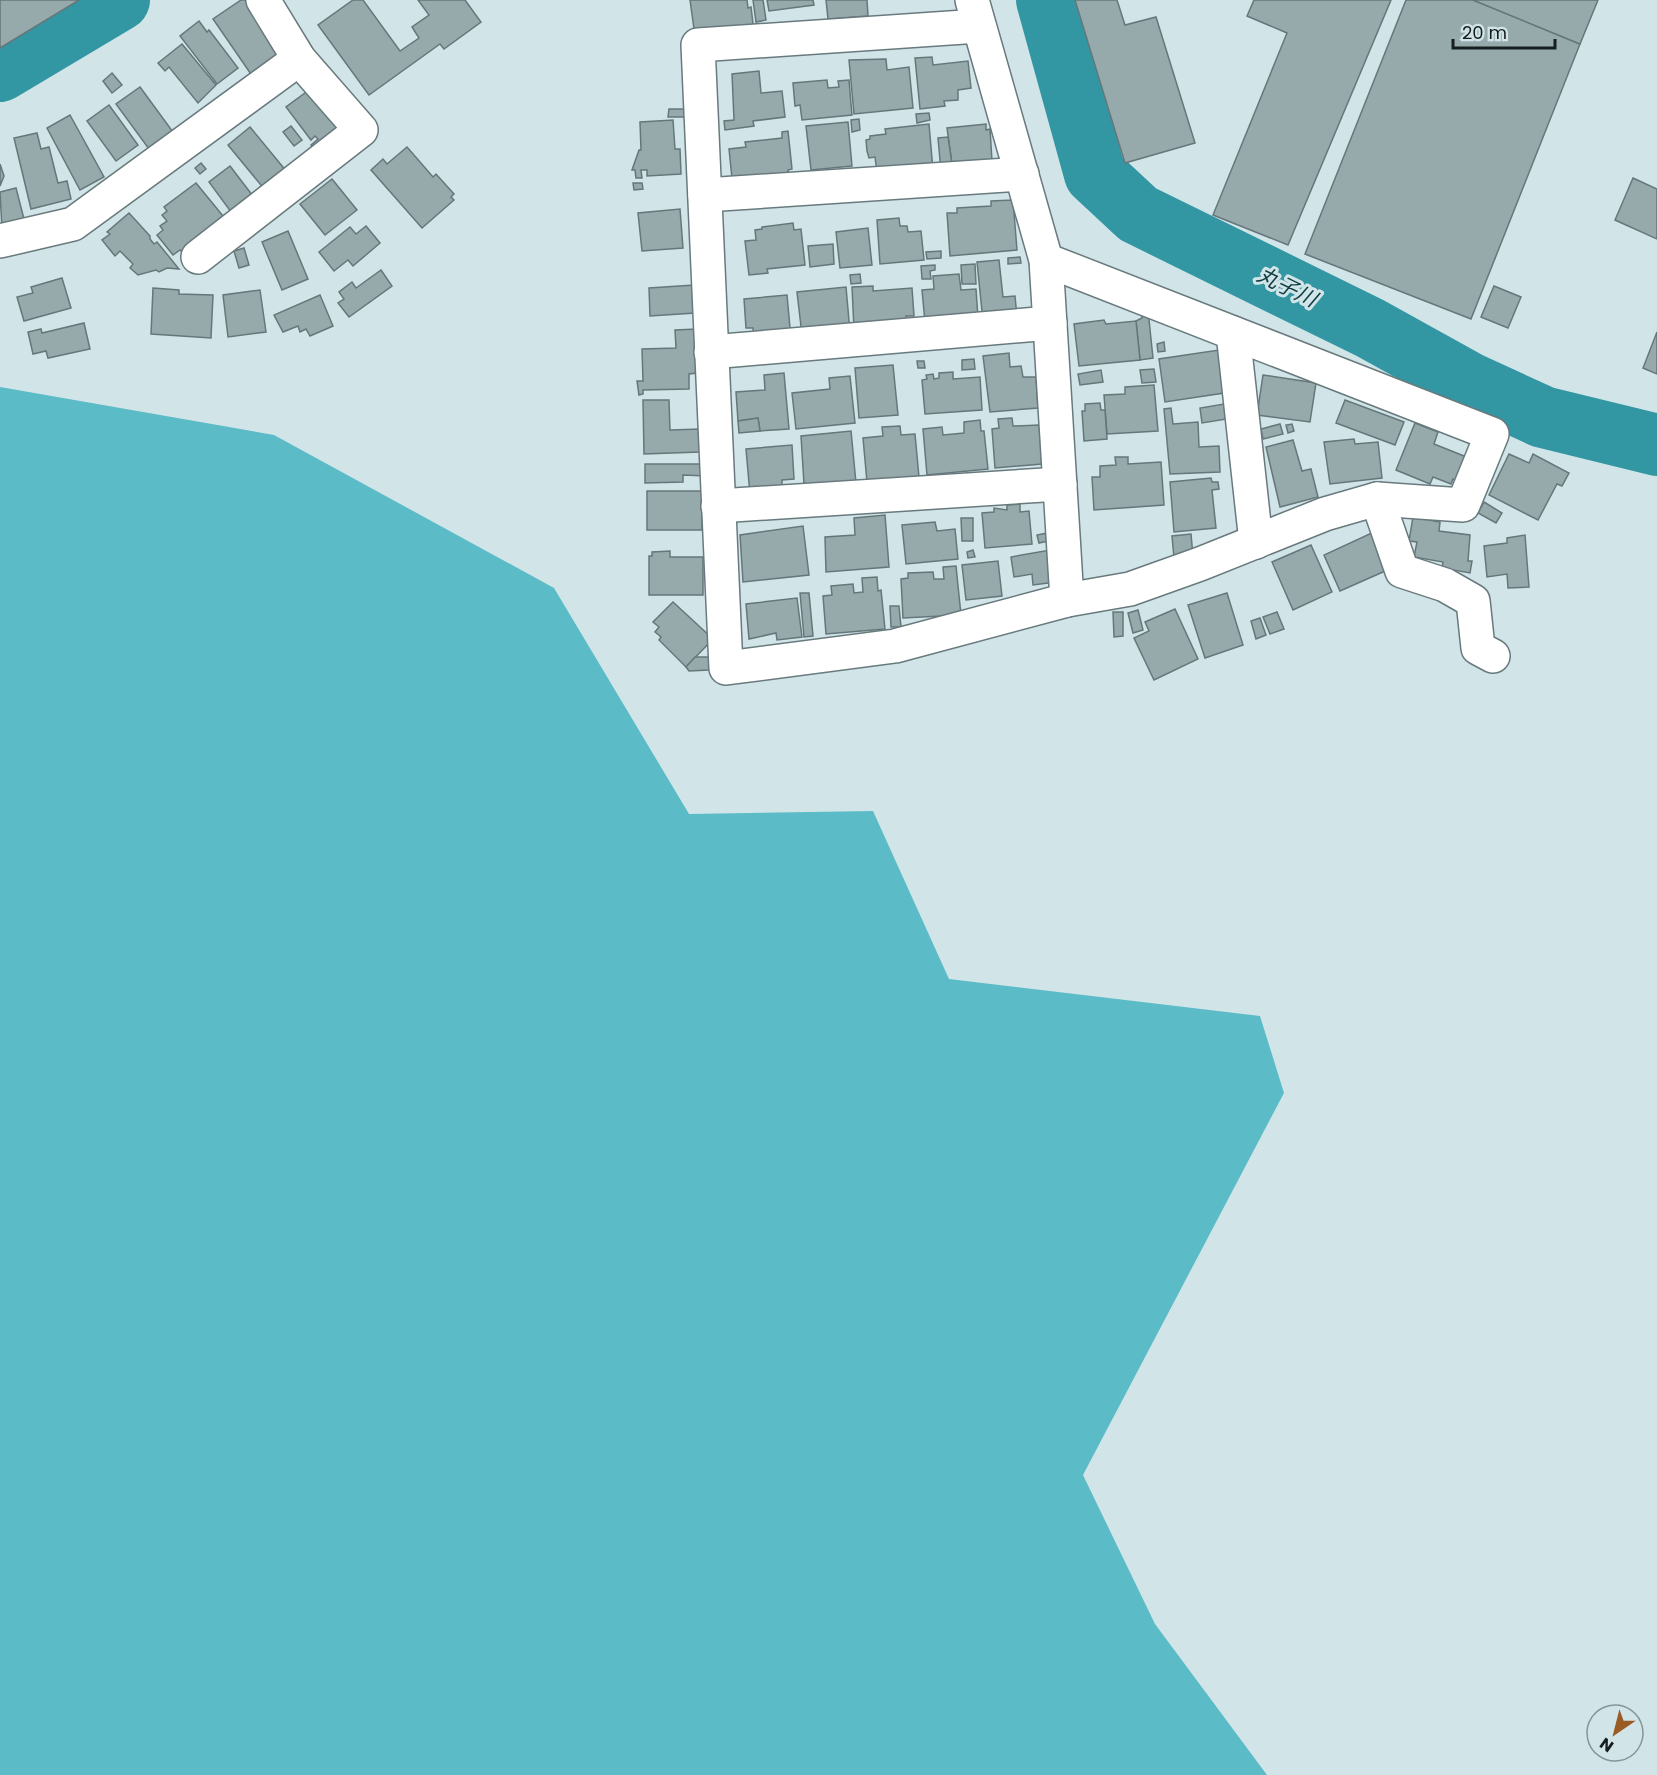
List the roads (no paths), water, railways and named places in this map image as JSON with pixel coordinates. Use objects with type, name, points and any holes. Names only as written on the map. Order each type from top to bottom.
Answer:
[{"type":"street","points":[[198,257],[361,130],[299,59],[263,0]]},
{"type":"street","points":[[1046,260],[1492,434],[1463,505],[1377,499],[1325,514],[1130,589],[1067,600],[895,646],[726,668],[698,45],[976,13],[1046,260],[1067,600]]},
{"type":"street","points":[[0,241],[73,224],[299,59]]},
{"type":"street","points":[[705,195],[1022,174]]},
{"type":"street","points":[[711,351],[1050,323]]},
{"type":"street","points":[[1233,333],[1256,542]]},
{"type":"street","points":[[718,506],[1060,484]]},
{"type":"street","points":[[1377,499],[1402,571],[1445,585],[1473,602],[1478,648],[1493,656]]},
{"type":"waterway","name":"丸子川","points":[[0,71],[119,0]]},
{"type":"waterway","name":"丸子川","points":[[1047,0],[1095,174],[1138,214],[1370,328],[1471,384],[1543,417],[1657,445]]}]
